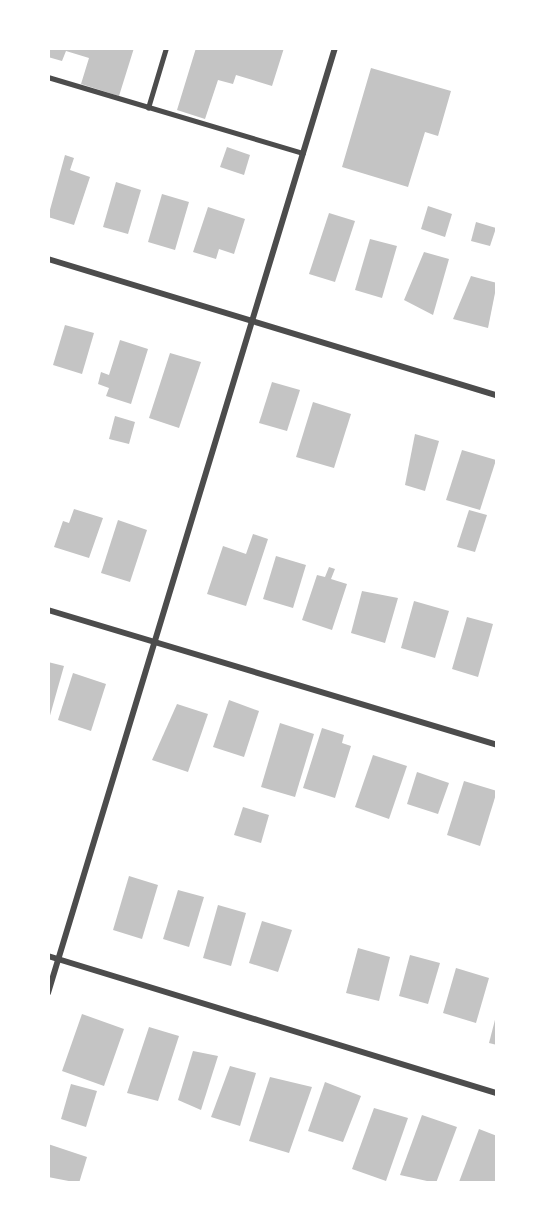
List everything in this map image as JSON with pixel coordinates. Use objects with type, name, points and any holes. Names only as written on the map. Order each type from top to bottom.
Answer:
[{"type":"street","points":[[48,993],[334,48]]},
{"type":"street","points":[[48,259],[497,395]]},
{"type":"street","points":[[48,610],[497,745]]},
{"type":"street","points":[[48,956],[497,1093]]},
{"type":"lane","points":[[148,108],[166,48]]},
{"type":"lane","points":[[48,77],[303,153]]},
{"type":"building","points":[[48,48],[134,48],[119,96],[81,84],[89,58],[66,51],[62,61],[48,57]]},
{"type":"building","points":[[196,48],[284,48],[272,86],[236,75],[233,84],[218,80],[205,119],[177,110]]},
{"type":"building","points":[[371,68],[451,91],[438,136],[425,132],[408,187],[342,167]]},
{"type":"building","points":[[227,147],[250,155],[244,175],[220,167]]},
{"type":"building","points":[[65,155],[74,158],[70,170],[90,177],[74,225],[48,217]]},
{"type":"building","points":[[116,182],[141,190],[128,234],[103,227]]},
{"type":"building","points":[[162,194],[189,202],[175,250],[148,242]]},
{"type":"building","points":[[428,206],[452,214],[445,237],[421,229]]},
{"type":"building","points":[[208,207],[245,219],[234,254],[219,249],[216,259],[193,252]]},
{"type":"building","points":[[329,213],[355,221],[335,282],[309,274]]},
{"type":"building","points":[[476,222],[496,228],[490,246],[471,241]]},
{"type":"building","points":[[370,239],[397,246],[382,298],[355,290]]},
{"type":"building","points":[[424,252],[449,259],[433,315],[404,300]]},
{"type":"building","points":[[471,276],[497,283],[488,328],[453,319]]},
{"type":"building","points":[[65,325],[94,333],[82,374],[53,365]]},
{"type":"building","points":[[120,340],[148,349],[131,404],[106,396],[109,388],[98,384],[101,372],[109,375]]},
{"type":"building","points":[[170,353],[201,362],[179,428],[149,418]]},
{"type":"building","points":[[272,382],[300,390],[287,431],[259,423]]},
{"type":"building","points":[[313,402],[351,414],[334,468],[296,457]]},
{"type":"building","points":[[115,416],[135,422],[129,444],[109,439]]},
{"type":"building","points":[[415,434],[439,441],[425,491],[405,485]]},
{"type":"building","points":[[462,450],[496,460],[480,510],[446,500]]},
{"type":"building","points":[[74,509],[103,518],[89,558],[54,547],[63,521],[69,523]]},
{"type":"building","points":[[469,510],[487,515],[475,552],[457,547]]},
{"type":"building","points":[[118,520],[147,530],[130,582],[101,573]]},
{"type":"building","points":[[253,534],[268,539],[246,606],[207,594],[223,546],[246,554]]},
{"type":"building","points":[[276,556],[306,565],[293,608],[263,599]]},
{"type":"building","points":[[329,567],[335,569],[331,579],[347,584],[332,630],[302,620],[317,575],[325,577]]},
{"type":"building","points":[[362,591],[398,598],[385,643],[351,633]]},
{"type":"building","points":[[414,601],[449,611],[435,658],[401,648]]},
{"type":"building","points":[[467,617],[493,624],[478,677],[452,669]]},
{"type":"building","points":[[48,662],[64,666],[49,719],[48,719]]},
{"type":"building","points":[[73,673],[106,684],[91,731],[58,720]]},
{"type":"building","points":[[229,700],[259,711],[244,757],[213,747]]},
{"type":"building","points":[[177,704],[208,714],[188,772],[152,760]]},
{"type":"building","points":[[280,723],[314,734],[295,797],[261,787]]},
{"type":"building","points":[[322,728],[344,735],[342,743],[351,746],[335,798],[303,788]]},
{"type":"building","points":[[373,755],[407,766],[389,819],[355,807]]},
{"type":"building","points":[[417,772],[449,783],[438,814],[407,804]]},
{"type":"building","points":[[464,781],[497,791],[480,846],[447,835]]},
{"type":"building","points":[[243,807],[269,815],[261,843],[234,835]]},
{"type":"building","points":[[129,876],[158,885],[142,939],[113,930]]},
{"type":"building","points":[[178,890],[204,897],[189,947],[163,939]]},
{"type":"building","points":[[218,905],[246,913],[231,966],[203,958]]},
{"type":"building","points":[[262,921],[292,930],[278,972],[249,963]]},
{"type":"building","points":[[358,948],[390,957],[379,1001],[346,993]]},
{"type":"building","points":[[410,955],[440,963],[428,1004],[399,996]]},
{"type":"building","points":[[456,968],[489,978],[476,1023],[443,1013]]},
{"type":"building","points":[[82,1014],[124,1029],[104,1086],[62,1071]]},
{"type":"building","points":[[497,1017],[497,1045],[489,1043]]},
{"type":"building","points":[[149,1027],[179,1036],[158,1101],[127,1093]]},
{"type":"building","points":[[193,1051],[218,1056],[201,1110],[178,1100]]},
{"type":"building","points":[[230,1066],[256,1073],[240,1126],[211,1117]]},
{"type":"building","points":[[270,1077],[312,1087],[289,1153],[249,1141]]},
{"type":"building","points":[[325,1082],[361,1096],[343,1142],[308,1131]]},
{"type":"building","points":[[71,1084],[97,1091],[86,1127],[61,1119]]},
{"type":"building","points":[[374,1108],[408,1118],[386,1181],[352,1169]]},
{"type":"building","points":[[422,1115],[457,1127],[436,1183],[400,1175]]},
{"type":"building","points":[[479,1129],[497,1136],[497,1183],[459,1182]]},
{"type":"building","points":[[48,1144],[87,1157],[79,1183],[48,1177]]}]
